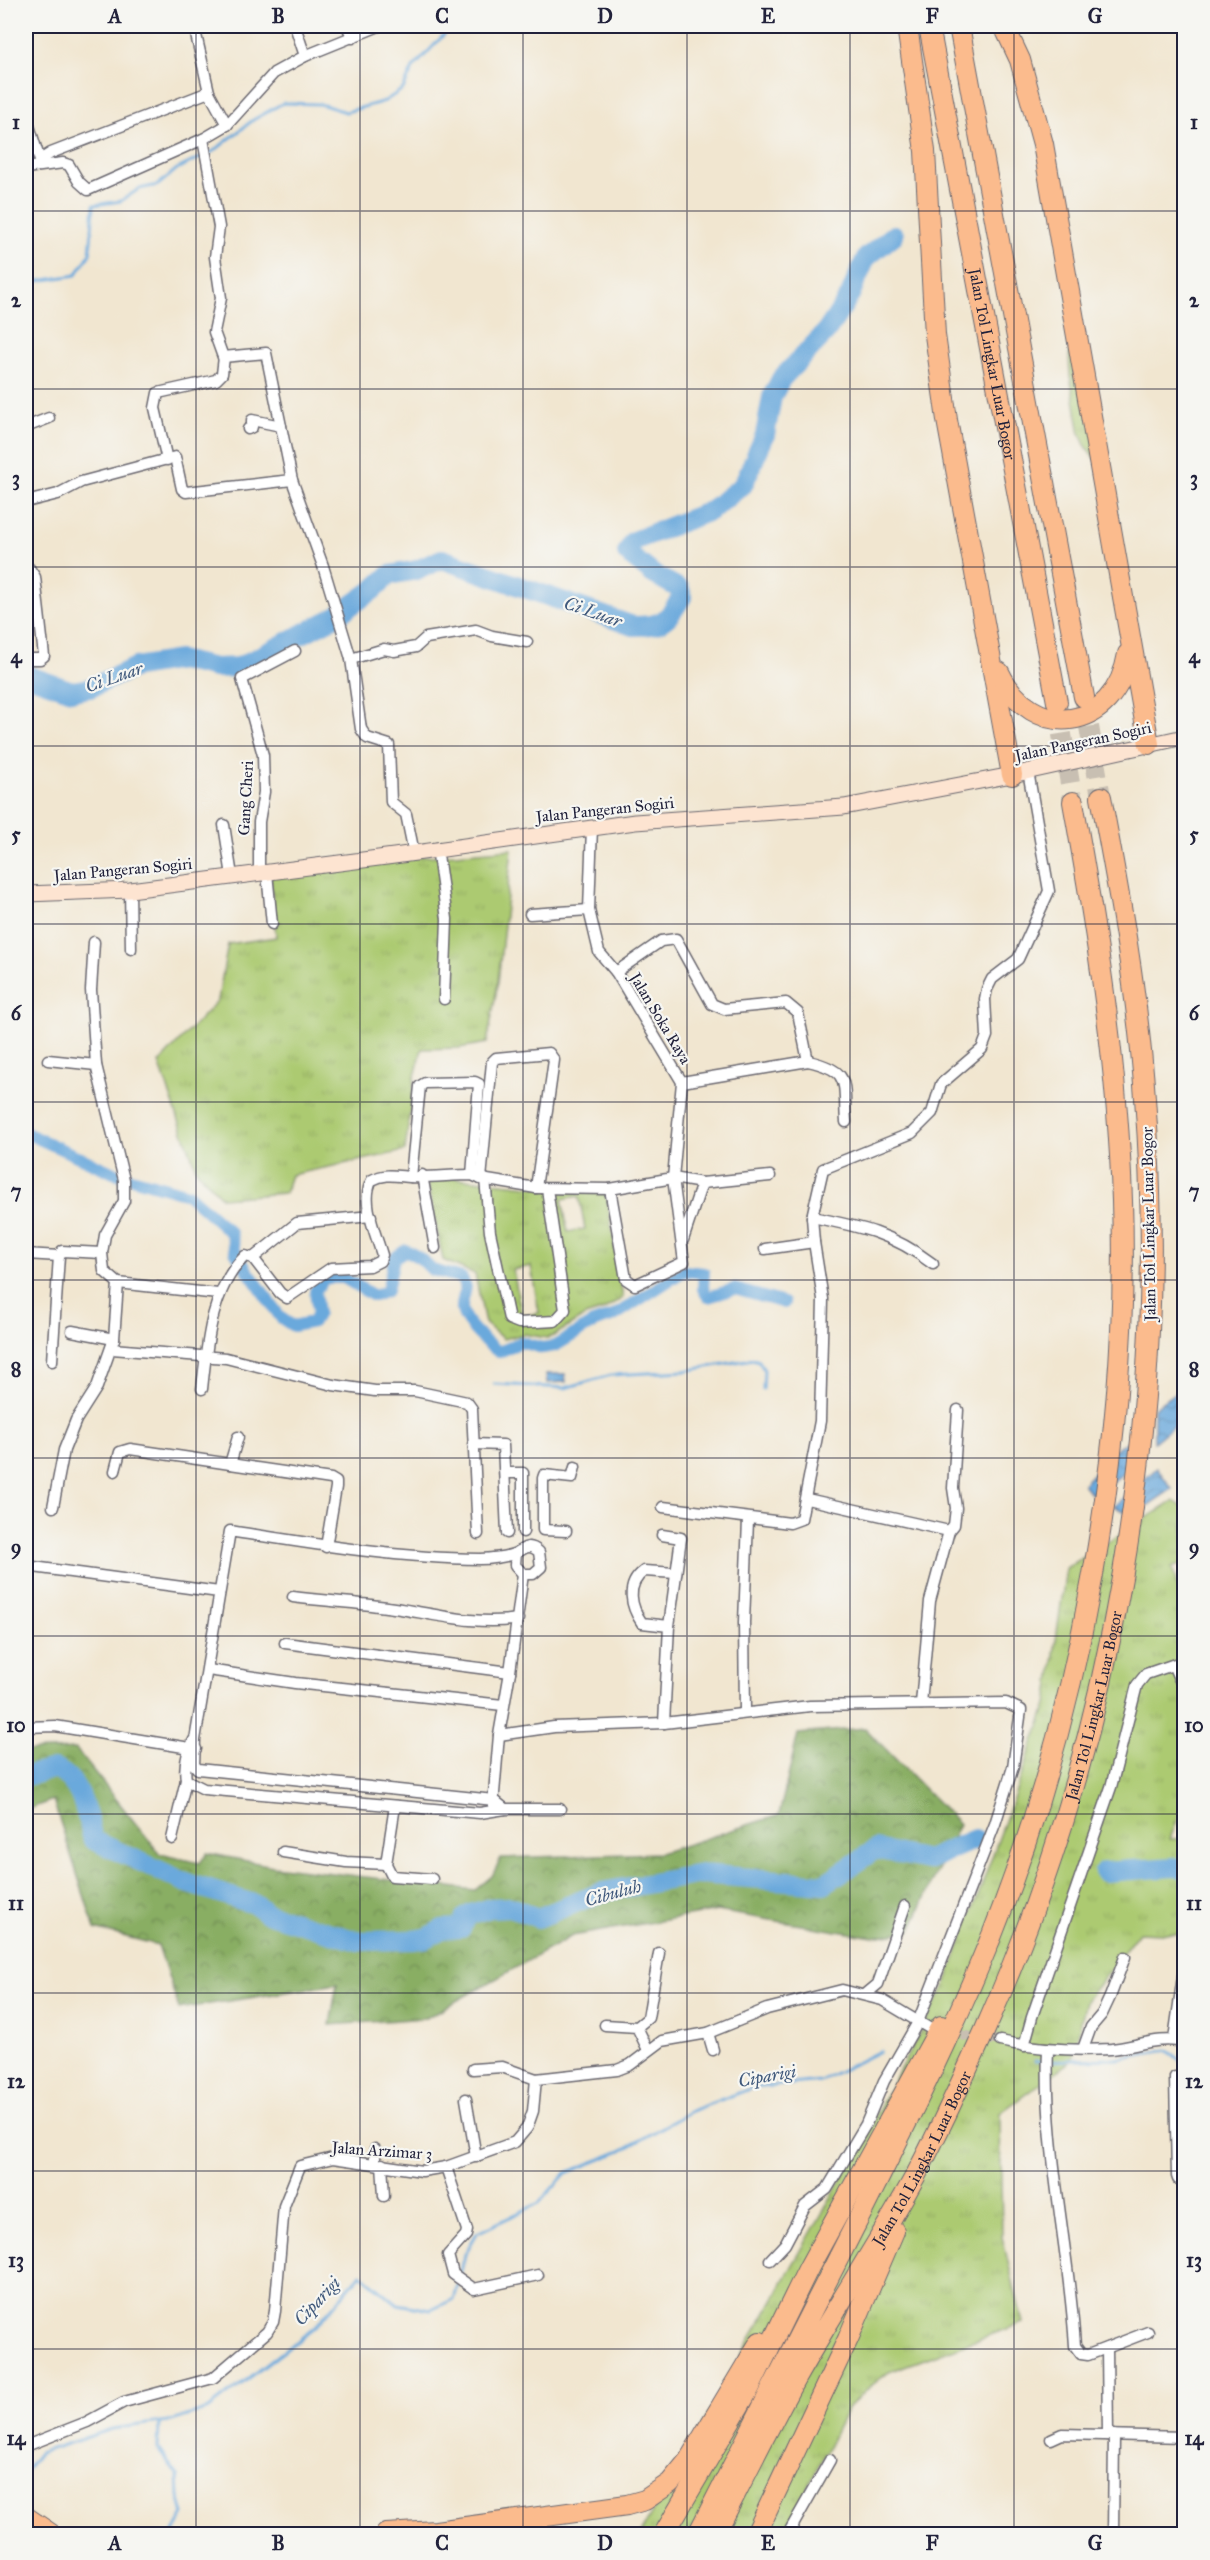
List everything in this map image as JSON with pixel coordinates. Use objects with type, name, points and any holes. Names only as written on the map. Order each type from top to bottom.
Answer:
[{"type":"highway","points":[[907,26],[925,151],[935,335],[947,420],[992,655],[1020,773]]},
{"type":"highway","name":"Jalan Tol Lingkar Luar Bogor","points":[[929,26],[1057,702]]},
{"type":"highway","name":"Jalan Tol Lingkar Luar Bogor","points":[[959,26],[1084,697]]},
{"type":"highway","points":[[1004,26],[1020,60],[1043,144],[1127,630],[1149,744]]},
{"type":"highway","points":[[992,655],[1006,686],[1018,701],[1035,713],[1071,720],[1089,714],[1105,704],[1117,690],[1127,663],[1127,630]]},
{"type":"highway","name":"Jalan Tol Lingkar Luar Bogor","points":[[715,2535],[795,2379],[917,2172],[985,2028],[1042,1882],[1079,1762],[1111,1630],[1131,1524],[1140,1449],[1150,1317],[1151,1203],[1145,1097],[1123,912],[1101,797]]},
{"type":"highway","name":"Jalan Tol Lingkar Luar Bogor","points":[[698,2535],[948,2042],[993,1932],[1039,1798],[1082,1629],[1115,1426],[1121,1317],[1123,1203],[1116,1095],[1104,985],[1073,802]]},
{"type":"highway","points":[[664,2535],[749,2389],[809,2267],[993,1932]]},
{"type":"highway","points":[[756,2535],[848,2339],[917,2172]]},
{"type":"highway","points":[[386,2535],[627,2505],[645,2500],[670,2483],[689,2460],[739,2375],[809,2267]]},
{"type":"highway","points":[[26,2517],[51,2535]]},
{"type":"street","points":[[194,26],[208,92],[227,125]]},
{"type":"street","points":[[295,26],[305,56]]},
{"type":"street","points":[[347,26],[352,38]]},
{"type":"street","points":[[40,162],[69,165],[79,182],[88,190],[204,143],[227,125],[274,73],[305,56],[379,26]]},
{"type":"street","points":[[26,168],[40,162],[51,153],[208,92]]},
{"type":"street","points":[[26,116],[40,162]]},
{"type":"street","points":[[166,459],[155,408],[158,393],[216,380],[222,374],[224,357],[214,332],[221,298],[215,256],[219,227],[204,143]]},
{"type":"street","points":[[224,357],[266,353],[292,480],[335,602],[351,659],[361,729],[367,738],[389,745],[391,802],[406,814],[414,853]]},
{"type":"street","points":[[26,428],[49,418]]},
{"type":"street","points":[[248,429],[252,427],[252,420],[281,426]]},
{"type":"street","points":[[26,502],[58,494],[81,482],[175,457],[186,492],[292,480]]},
{"type":"street","points":[[26,569],[29,568],[34,578],[44,656],[40,659],[26,659]]},
{"type":"street","points":[[351,659],[384,649],[394,651],[416,646],[426,638],[476,630],[527,642]]},
{"type":"street","name":"Gang Cheri","points":[[263,873],[258,822],[264,792],[263,755],[242,679],[296,651]]},
{"type":"street","name":"Jalan Pangeran Sogiri","points":[[26,894],[130,890],[414,853],[592,826],[844,807],[1020,773],[1185,737]]},
{"type":"street","points":[[663,1507],[748,1520],[790,1523],[801,1519],[807,1499],[820,1421],[823,1299],[812,1217],[824,1169],[912,1133],[932,1113],[941,1084],[982,1049],[987,1036],[985,999],[987,989],[992,979],[1018,959],[1049,891],[1020,773]]},
{"type":"street","points":[[225,825],[232,876]]},
{"type":"street","name":"Jalan Soka Raya","points":[[592,826],[590,910],[599,952],[616,972],[682,1082],[673,1178],[682,1242]]},
{"type":"street","points":[[437,848],[447,919],[444,999]]},
{"type":"street","points":[[263,873],[272,924]]},
{"type":"street","points":[[130,890],[132,949]]},
{"type":"street","points":[[530,914],[590,910]]},
{"type":"street","points":[[616,972],[661,941],[676,939],[712,1004],[724,1009],[786,1003],[798,1013],[808,1061]]},
{"type":"street","points":[[94,942],[91,990],[96,1065],[122,1175],[124,1201],[105,1235],[102,1253],[104,1271],[118,1283],[218,1294]]},
{"type":"street","points":[[435,1248],[417,1176],[420,1086],[425,1083],[478,1083],[479,1178],[509,1319],[519,1323],[555,1321],[565,1310],[542,1188],[554,1060],[549,1053],[496,1058],[492,1062],[479,1178]]},
{"type":"street","points":[[48,1060],[96,1065]]},
{"type":"street","points":[[682,1082],[808,1061],[835,1068],[842,1076],[846,1122]]},
{"type":"street","points":[[249,1257],[280,1293],[291,1297],[331,1268],[370,1266],[379,1263],[382,1255],[371,1216],[368,1190],[372,1180],[394,1174],[479,1178],[542,1188],[610,1189],[673,1178],[702,1183],[770,1176]]},
{"type":"street","points":[[610,1189],[623,1271],[630,1284],[635,1285],[684,1262],[682,1242],[702,1183]]},
{"type":"street","points":[[202,1389],[218,1294],[233,1267],[297,1223],[371,1216]]},
{"type":"street","points":[[812,1217],[867,1228],[906,1243],[933,1264]]},
{"type":"street","points":[[765,1249],[814,1242]]},
{"type":"street","points":[[52,1361],[62,1251],[68,1249],[102,1253]]},
{"type":"street","points":[[26,1254],[60,1256]]},
{"type":"street","points":[[53,1507],[64,1450],[76,1420],[97,1387],[113,1344],[118,1283]]},
{"type":"street","points":[[72,1331],[113,1344],[206,1355],[333,1385],[375,1391],[415,1391],[467,1402],[472,1409],[478,1534]]},
{"type":"street","points":[[921,1704],[930,1601],[949,1530],[954,1525],[956,1508],[953,1488],[958,1410]]},
{"type":"street","points":[[230,1464],[238,1437]]},
{"type":"street","points":[[473,1444],[503,1445],[507,1533]]},
{"type":"street","points":[[116,1471],[120,1452],[124,1449],[332,1479],[336,1482],[326,1548]]},
{"type":"street","points":[[566,1531],[543,1530],[544,1475],[572,1478],[575,1467]]},
{"type":"street","points":[[505,1473],[523,1473],[523,1532]]},
{"type":"street","points":[[524,1485],[543,1483]]},
{"type":"street","points":[[807,1499],[949,1530]]},
{"type":"street","points":[[745,1712],[744,1622],[748,1520]]},
{"type":"street","points":[[172,1839],[186,1780],[184,1771],[193,1746],[208,1670],[230,1531],[326,1548],[483,1559],[516,1553],[530,1546],[542,1557],[543,1562],[538,1572],[523,1574]]},
{"type":"street","points":[[662,1535],[681,1538],[669,1626],[664,1723]]},
{"type":"street","points":[[493,1813],[499,1735],[523,1574],[515,1565],[516,1553]]},
{"type":"street","points":[[26,1566],[219,1592]]},
{"type":"street","points":[[669,1626],[642,1623],[632,1608],[632,1588],[644,1571],[676,1573]]},
{"type":"street","points":[[292,1597],[392,1608],[446,1618],[506,1621],[518,1619]]},
{"type":"street","points":[[285,1643],[510,1672]]},
{"type":"street","points":[[1024,2046],[1032,2016],[1111,1787],[1137,1685],[1146,1674],[1185,1661]]},
{"type":"street","points":[[1173,1665],[1185,1689]]},
{"type":"street","points":[[208,1670],[295,1683],[503,1705]]},
{"type":"street","points":[[499,1735],[554,1727],[664,1723],[810,1706],[1010,1703],[1019,1707],[1022,1717],[1013,1767],[995,1824],[918,2022],[884,2081],[866,2124],[827,2189],[805,2206],[785,2244],[770,2260]]},
{"type":"street","points":[[26,1727],[55,1726],[193,1746]]},
{"type":"street","points":[[193,1746],[195,1767],[204,1770],[494,1800],[505,1809]]},
{"type":"street","points":[[186,1780],[204,1789],[395,1806],[493,1813],[505,1809],[560,1809]]},
{"type":"street","points":[[395,1806],[386,1864],[392,1876],[432,1879]]},
{"type":"street","points":[[283,1852],[346,1862],[386,1864]]},
{"type":"street","points":[[866,1994],[878,1984],[905,1906]]},
{"type":"street","points":[[605,2025],[637,2027],[648,2018],[659,1953]]},
{"type":"street","points":[[1083,2049],[1091,2027],[1102,2014],[1110,1997],[1125,1956]]},
{"type":"street","points":[[1000,2041],[1048,2052],[1111,2049],[1179,2041],[1184,1970]]},
{"type":"street","points":[[473,2069],[502,2067],[536,2079],[617,2070],[630,2065],[662,2041],[708,2033],[767,2009],[842,1990],[866,1994],[882,2000],[934,2031]]},
{"type":"street","points":[[637,2027],[648,2050]]},
{"type":"street","points":[[708,2033],[713,2050]]},
{"type":"street","points":[[1048,2052],[1047,2075],[1075,2346],[1081,2354],[1088,2355],[1148,2332]]},
{"type":"street","points":[[1175,2077],[1177,2176],[1178,2179],[1185,2180]]},
{"type":"street","name":"Jalan Arzimar 3","points":[[26,2446],[87,2422],[124,2402],[213,2378],[267,2332],[273,2322],[284,2206],[300,2166],[333,2158],[422,2170],[446,2168],[476,2157],[514,2142],[527,2128],[533,2111],[536,2079]]},
{"type":"street","points":[[466,2099],[476,2157]]},
{"type":"street","points":[[375,2149],[384,2196]]},
{"type":"street","points":[[446,2168],[467,2230],[466,2235],[448,2255],[453,2274],[465,2285],[474,2289],[538,2275]]},
{"type":"street","points":[[1107,2348],[1113,2535]]},
{"type":"street","points":[[1051,2439],[1062,2434],[1185,2437]]},
{"type":"street","points":[[788,2535],[830,2460]]},
{"type":"green space","points":[[1077,336],[1101,468],[1080,434],[1070,376],[1069,354]]},
{"type":"green space","points":[[512,849],[498,982],[487,1043],[459,1048],[422,1049],[414,1080],[405,1151],[291,1175],[285,1193],[222,1198],[196,1169],[159,1063],[218,1000],[228,944],[276,937],[270,870]]},
{"type":"green space","points":[[436,1176],[604,1194],[607,1198],[623,1298],[604,1310],[585,1316],[553,1336],[547,1338],[524,1334],[503,1339],[485,1323],[475,1274],[443,1260],[428,1180]],"holes":[[[579,1196],[585,1229],[568,1232],[562,1199]],[[531,1266],[539,1313],[522,1316],[513,1270]]]},
{"type":"green space","points":[[1174,1501],[1184,1508],[1184,1563],[1172,1568],[1184,1607],[1184,1803],[1170,1839],[1184,1839],[1184,1934],[1139,1932],[1086,2001],[1072,2060],[1000,2113],[1002,2237],[1023,2323],[889,2372],[867,2389],[848,2407],[785,2534],[640,2534],[824,2210],[946,1984],[1047,1705],[1066,1568]]},
{"type":"green space","points":[[865,1728],[959,1824],[910,1931],[873,1937],[717,1911],[572,1936],[426,2018],[330,2025],[337,1984],[179,2009],[158,1945],[95,1929],[53,1800],[26,1810],[26,1751],[76,1749],[160,1854],[200,1863],[207,1853],[273,1866],[475,1890],[492,1876],[501,1858],[660,1853],[779,1815],[798,1734]]},
{"type":"water","points":[[546,1374],[565,1374],[566,1382],[547,1383]]},
{"type":"water","points":[[1184,1386],[1184,1417],[1154,1442],[1154,1408]]},
{"type":"water","points":[[1127,1442],[1126,1471],[1094,1497],[1083,1484],[1119,1446]]},
{"type":"water","points":[[1157,1468],[1172,1489],[1132,1516],[1114,1506]]},
{"type":"waterway","points":[[26,283],[76,275],[90,254],[94,205],[121,201],[139,189],[158,185],[177,169],[214,151],[253,120],[283,103],[320,104],[346,112],[385,101],[403,89],[413,68],[452,26]]},
{"type":"waterway","name":"Ci Luar","points":[[26,675],[72,691],[90,688],[136,667],[180,660],[215,668],[239,667],[335,617],[373,590],[389,575],[417,570],[442,559],[633,626],[651,625],[663,621],[682,597],[680,589],[653,574],[627,553],[633,541],[710,511],[743,485],[765,435],[772,397],[781,379],[826,332],[849,297],[866,258],[894,235]]},
{"type":"waterway","points":[[26,1133],[114,1173],[188,1194],[231,1233],[235,1251],[243,1264],[281,1318],[293,1326],[313,1322],[318,1313],[315,1291],[325,1278],[344,1278],[374,1296],[387,1291],[394,1258],[406,1250],[421,1259],[432,1270],[462,1278],[465,1288],[463,1314],[477,1333],[499,1352],[521,1342],[542,1348],[555,1346],[593,1323],[614,1316],[684,1271],[704,1273],[703,1289],[708,1297],[735,1289],[784,1303]]},
{"type":"waterway","points":[[494,1384],[565,1388],[611,1375],[684,1371],[753,1359],[759,1361],[764,1370],[763,1389]]},
{"type":"waterway","name":"Cibuluh","points":[[26,1776],[54,1769],[71,1780],[81,1798],[93,1840],[187,1883],[257,1905],[266,1913],[357,1941],[427,1938],[442,1929],[461,1928],[465,1918],[490,1908],[511,1907],[538,1918],[602,1892],[701,1874],[824,1884],[876,1849],[928,1860],[975,1839]]},
{"type":"waterway","name":"Cibuluh","points":[[1104,1872],[1174,1867],[1184,1869]]},
{"type":"waterway","name":"Ciparigi","points":[[1035,2061],[1117,2059],[1167,2050],[1184,2063]]},
{"type":"waterway","name":"Ciparigi","points":[[460,2276],[465,2254],[477,2233],[539,2203],[566,2173],[621,2151],[691,2111],[752,2088],[820,2081],[880,2051]]},
{"type":"waterway","name":"Ciparigi","points":[[26,2470],[39,2453],[112,2429],[175,2420],[209,2409],[314,2328],[361,2274],[398,2304],[431,2310],[454,2299],[459,2282]]},
{"type":"waterway","points":[[159,2422],[158,2449],[178,2476],[179,2496],[184,2514],[173,2534]]},
{"type":"tunnel","points":[[1084,697],[1101,797]]},
{"type":"tunnel","points":[[1057,704],[1073,802]]},
{"type":"tunnel","points":[[946,2033],[1000,2041]]}]
